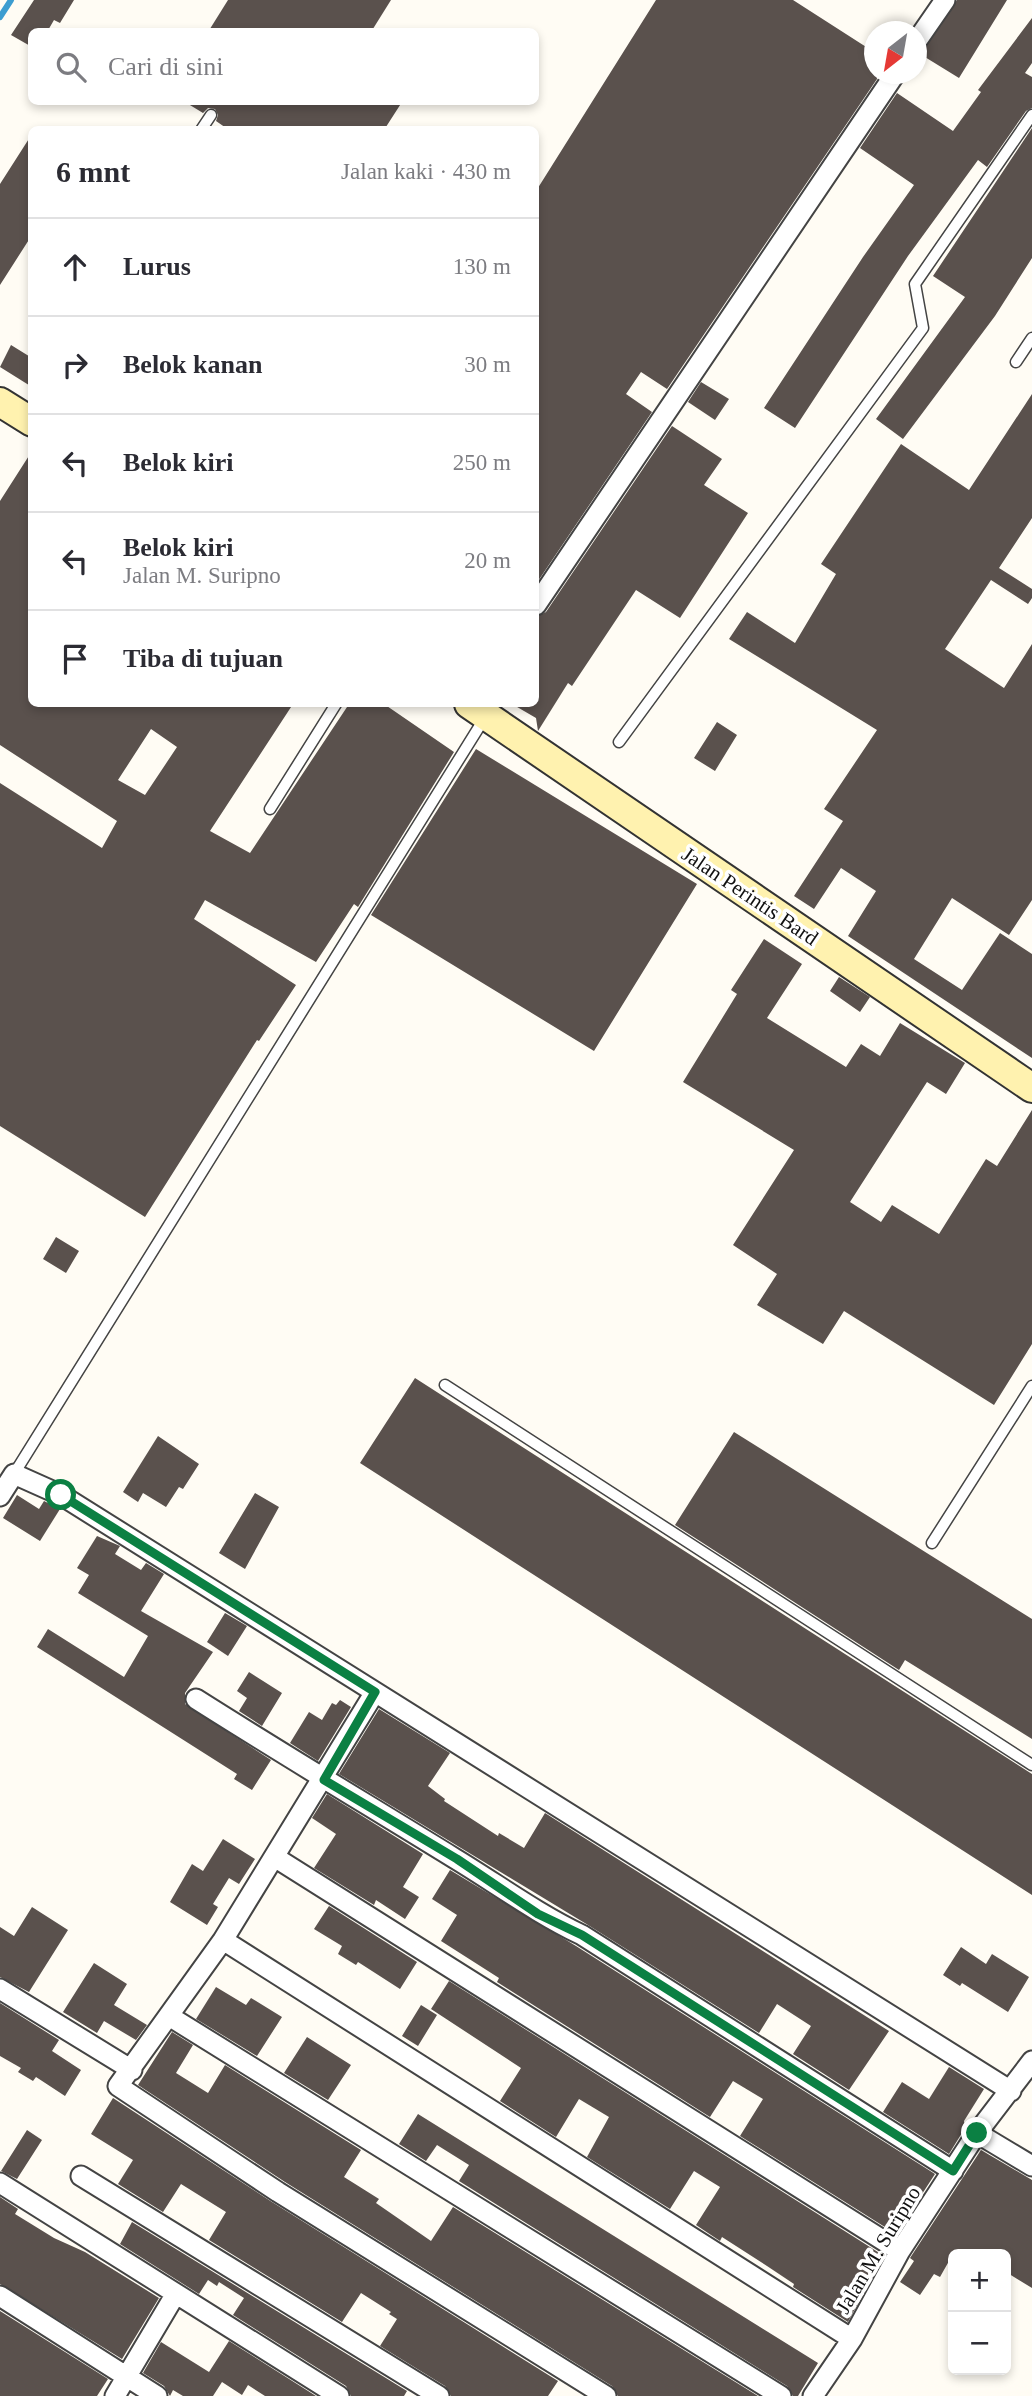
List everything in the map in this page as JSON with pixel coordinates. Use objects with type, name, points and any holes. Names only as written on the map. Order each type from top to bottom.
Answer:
[{"type":"street","points":[[927,26],[945,0]]},
{"type":"street","points":[[539,601],[888,84]]},
{"type":"street","points":[[0,402],[28,418]]},
{"type":"street","name":"Jalan Perintis Bard","points":[[477,709],[1032,1088]]},
{"type":"street","points":[[0,1496],[14,1474],[61,1495],[1011,2091]]},
{"type":"street","points":[[375,1692],[324,1780],[223,1940],[118,2087],[451,2302],[606,2396]]},
{"type":"street","points":[[196,1699],[324,1780],[457,1859],[538,1914],[582,1935],[953,2171]]},
{"type":"street","points":[[276,1858],[900,2251]]},
{"type":"street","points":[[223,1940],[852,2339]]},
{"type":"street","points":[[0,1989],[132,2070]]},
{"type":"street","points":[[169,2016],[781,2396]]},
{"type":"street","name":"Jalan M. Suripno","points":[[813,2396],[852,2339],[900,2251],[977,2133],[1032,2061]]},
{"type":"street","points":[[977,2133],[1032,2166]]},
{"type":"street","points":[[81,2176],[439,2396]]},
{"type":"street","points":[[0,2183],[339,2396]]},
{"type":"street","points":[[115,2396],[175,2295]]},
{"type":"street","points":[[0,2296],[157,2396]]},
{"type":"lane","points":[[204,126],[212,115]]},
{"type":"lane","points":[[619,742],[923,328],[915,284],[1032,115]]},
{"type":"lane","points":[[1016,362],[1032,338]]},
{"type":"lane","points":[[271,809],[334,707]]},
{"type":"lane","points":[[14,1474],[477,709]]},
{"type":"lane","points":[[445,1385],[1032,1765]]},
{"type":"lane","points":[[932,1543],[1032,1387]]},
{"type":"building","points":[[34,0],[74,0],[60,23],[54,20],[49,28],[28,28],[28,45],[11,35]]},
{"type":"building","points":[[228,0],[391,0],[374,28],[210,28]]},
{"type":"building","points":[[656,0],[793,0],[864,46],[864,84],[874,84],[667,389],[641,372],[626,394],[652,412],[539,580],[539,186]]},
{"type":"building","points":[[957,0],[1007,0],[959,78],[927,58],[927,44]]},
{"type":"building","points":[[1032,18],[1032,63],[1025,73],[1032,77],[1032,108],[1026,111],[987,167],[978,160],[908,256],[795,428],[764,408],[863,257],[914,185],[860,148],[897,93],[953,131],[981,92],[978,90]]},
{"type":"building","points":[[190,105],[400,105],[387,126],[223,126],[216,121],[218,115],[215,109],[208,108],[203,113]]},
{"type":"building","points":[[1032,128],[1032,258],[995,316],[903,439],[876,419],[965,297],[933,276]]},
{"type":"building","points":[[28,140],[28,241],[0,285],[0,184]]},
{"type":"building","points":[[11,345],[28,356],[28,384],[0,367]]},
{"type":"building","points":[[701,382],[729,399],[715,420],[688,402]]},
{"type":"building","points":[[1032,394],[1032,518],[999,568],[1032,589],[1032,598],[1028,604],[991,580],[945,649],[1004,688],[1032,644],[1032,900],[1009,935],[952,898],[914,959],[962,990],[1000,933],[1032,954],[1032,1058],[848,936],[876,891],[841,868],[814,909],[794,896],[843,821],[824,809],[877,730],[729,639],[747,612],[795,643],[836,574],[821,564],[901,444],[969,490]]},
{"type":"building","points":[[672,426],[722,459],[704,485],[748,513],[680,618],[636,590],[572,686],[568,683],[538,731],[536,718],[517,707],[539,707],[539,616],[546,612]]},
{"type":"building","points":[[28,457],[28,707],[291,707],[210,831],[250,853],[347,707],[388,707],[454,752],[358,907],[354,904],[316,962],[205,900],[194,919],[296,985],[259,1041],[257,1040],[145,1217],[0,1126],[0,783],[102,848],[117,821],[0,745],[0,501]],"holes":[[[151,729],[177,747],[145,795],[118,780]]]},
{"type":"building","points":[[717,722],[737,735],[715,771],[694,758]]},
{"type":"building","points":[[476,749],[697,884],[594,1051],[371,915]]},
{"type":"building","points":[[764,939],[802,964],[767,1018],[846,1067],[861,1044],[880,1056],[900,1023],[965,1063],[946,1094],[927,1082],[850,1202],[881,1222],[892,1205],[939,1234],[986,1159],[997,1166],[1032,1110],[1032,1344],[994,1405],[844,1311],[823,1344],[757,1305],[777,1274],[733,1245],[794,1150],[683,1082],[737,994],[731,990]]},
{"type":"building","points":[[839,977],[870,997],[860,1012],[830,991]]},
{"type":"building","points":[[56,1237],[79,1251],[66,1273],[43,1259]]},
{"type":"building","points":[[415,1378],[1032,1774],[1032,1895],[360,1463]]},
{"type":"building","points":[[734,1432],[1032,1619],[1032,1739],[905,1660],[899,1670],[675,1525]]},
{"type":"building","points":[[158,1436],[199,1464],[183,1489],[179,1487],[166,1507],[143,1493],[138,1502],[123,1492]]},
{"type":"building","points":[[255,1493],[279,1507],[245,1569],[219,1553]]},
{"type":"building","points":[[17,1495],[39,1509],[44,1501],[60,1509],[40,1541],[3,1518]]},
{"type":"building","points":[[97,1536],[120,1546],[115,1554],[141,1570],[146,1563],[164,1574],[141,1611],[213,1652],[185,1693],[185,1704],[271,1760],[252,1790],[234,1779],[237,1774],[37,1647],[48,1629],[124,1677],[148,1636],[78,1593],[89,1575],[77,1568]]},
{"type":"building","points":[[225,1613],[247,1626],[228,1656],[207,1642]]},
{"type":"building","points":[[249,1672],[282,1693],[262,1726],[239,1711],[247,1698],[237,1691]]},
{"type":"building","points":[[340,1700],[351,1707],[318,1761],[290,1743],[309,1712],[322,1720],[332,1703],[336,1705]]},
{"type":"building","points":[[379,1709],[450,1753],[428,1786],[445,1799],[444,1801],[498,1836],[499,1833],[524,1848],[545,1813],[889,2031],[849,2090],[793,2054],[811,2026],[777,2004],[759,2033],[588,1925],[339,1774]]},
{"type":"building","points":[[327,1794],[423,1854],[403,1887],[419,1897],[405,1919],[376,1900],[374,1905],[314,1868],[336,1834],[312,1818]]},
{"type":"building","points":[[223,1839],[255,1859],[239,1884],[229,1878],[213,1904],[218,1907],[207,1925],[170,1902],[192,1864],[203,1871]]},
{"type":"building","points":[[450,1870],[576,1946],[935,2174],[896,2234],[740,2136],[763,2099],[733,2081],[710,2117],[497,1982],[499,1978],[441,1941],[457,1915],[432,1899]]},
{"type":"building","points":[[329,1906],[417,1962],[400,1989],[358,1962],[356,1965],[338,1954],[342,1946],[314,1929]]},
{"type":"building","points":[[32,1907],[68,1930],[29,1992],[0,1977],[0,1927],[14,1936]]},
{"type":"building","points":[[961,1947],[986,1964],[992,1954],[1029,1977],[1008,2012],[962,1983],[960,1986],[943,1975]]},
{"type":"building","points":[[94,1963],[127,1984],[114,2005],[147,2025],[136,2040],[104,2021],[97,2033],[63,2012]]},
{"type":"building","points":[[449,1981],[881,2254],[861,2287],[865,2290],[848,2322],[722,2237],[720,2241],[696,2225],[720,2187],[694,2171],[670,2209],[587,2157],[609,2117],[579,2099],[556,2137],[500,2101],[521,2068],[431,2009]]},
{"type":"building","points":[[216,1987],[246,2005],[251,1998],[282,2017],[257,2056],[196,2019]]},
{"type":"building","points":[[0,2003],[59,2040],[52,2051],[81,2070],[65,2096],[36,2077],[33,2081],[18,2072],[21,2068],[0,2056]]},
{"type":"building","points":[[421,2005],[437,2015],[418,2046],[402,2036]]},
{"type":"building","points":[[172,2032],[193,2045],[176,2073],[208,2093],[225,2065],[361,2150],[344,2177],[379,2199],[376,2203],[431,2241],[453,2207],[758,2396],[618,2396],[612,2386],[285,2182],[138,2085]]},
{"type":"building","points":[[307,2037],[351,2065],[328,2100],[284,2073]]},
{"type":"building","points":[[949,2067],[984,2089],[964,2121],[965,2128],[949,2154],[883,2112],[902,2082],[929,2099]]},
{"type":"building","points":[[113,2098],[272,2202],[558,2381],[548,2396],[451,2396],[445,2386],[380,2346],[397,2319],[389,2314],[391,2312],[361,2293],[342,2322],[209,2240],[226,2212],[181,2184],[163,2212],[118,2184],[133,2160],[91,2134]]},
{"type":"building","points":[[418,2114],[818,2363],[798,2396],[793,2396],[787,2386],[459,2181],[469,2165],[437,2145],[426,2161],[399,2144]]},
{"type":"building","points":[[27,2130],[42,2140],[17,2179],[1,2171]]},
{"type":"building","points":[[981,2150],[1032,2180],[1032,2288],[1011,2275],[1011,2249],[948,2249],[948,2263],[940,2277],[934,2274],[920,2295],[900,2282],[914,2261],[910,2258]]},
{"type":"building","points":[[0,2197],[18,2209],[15,2214],[54,2238],[85,2252],[159,2298],[122,2359],[0,2284]]},
{"type":"building","points":[[132,2222],[407,2391],[404,2396],[351,2396],[346,2386],[233,2315],[244,2298],[219,2282],[217,2286],[208,2280],[199,2294],[120,2244]]},
{"type":"building","points":[[0,2311],[108,2379],[97,2396],[0,2396]]},
{"type":"building","points":[[229,2341],[316,2396],[265,2396],[248,2385],[242,2395],[222,2382],[213,2396],[183,2396],[173,2390],[170,2396],[164,2386],[143,2373],[161,2342],[209,2372]]},
{"type":"waterway","points":[[0,17],[11,0]]},
{"type":"route","points":[[61,1495],[375,1692],[324,1780],[457,1859],[538,1914],[582,1935],[953,2171],[977,2133]]}]
